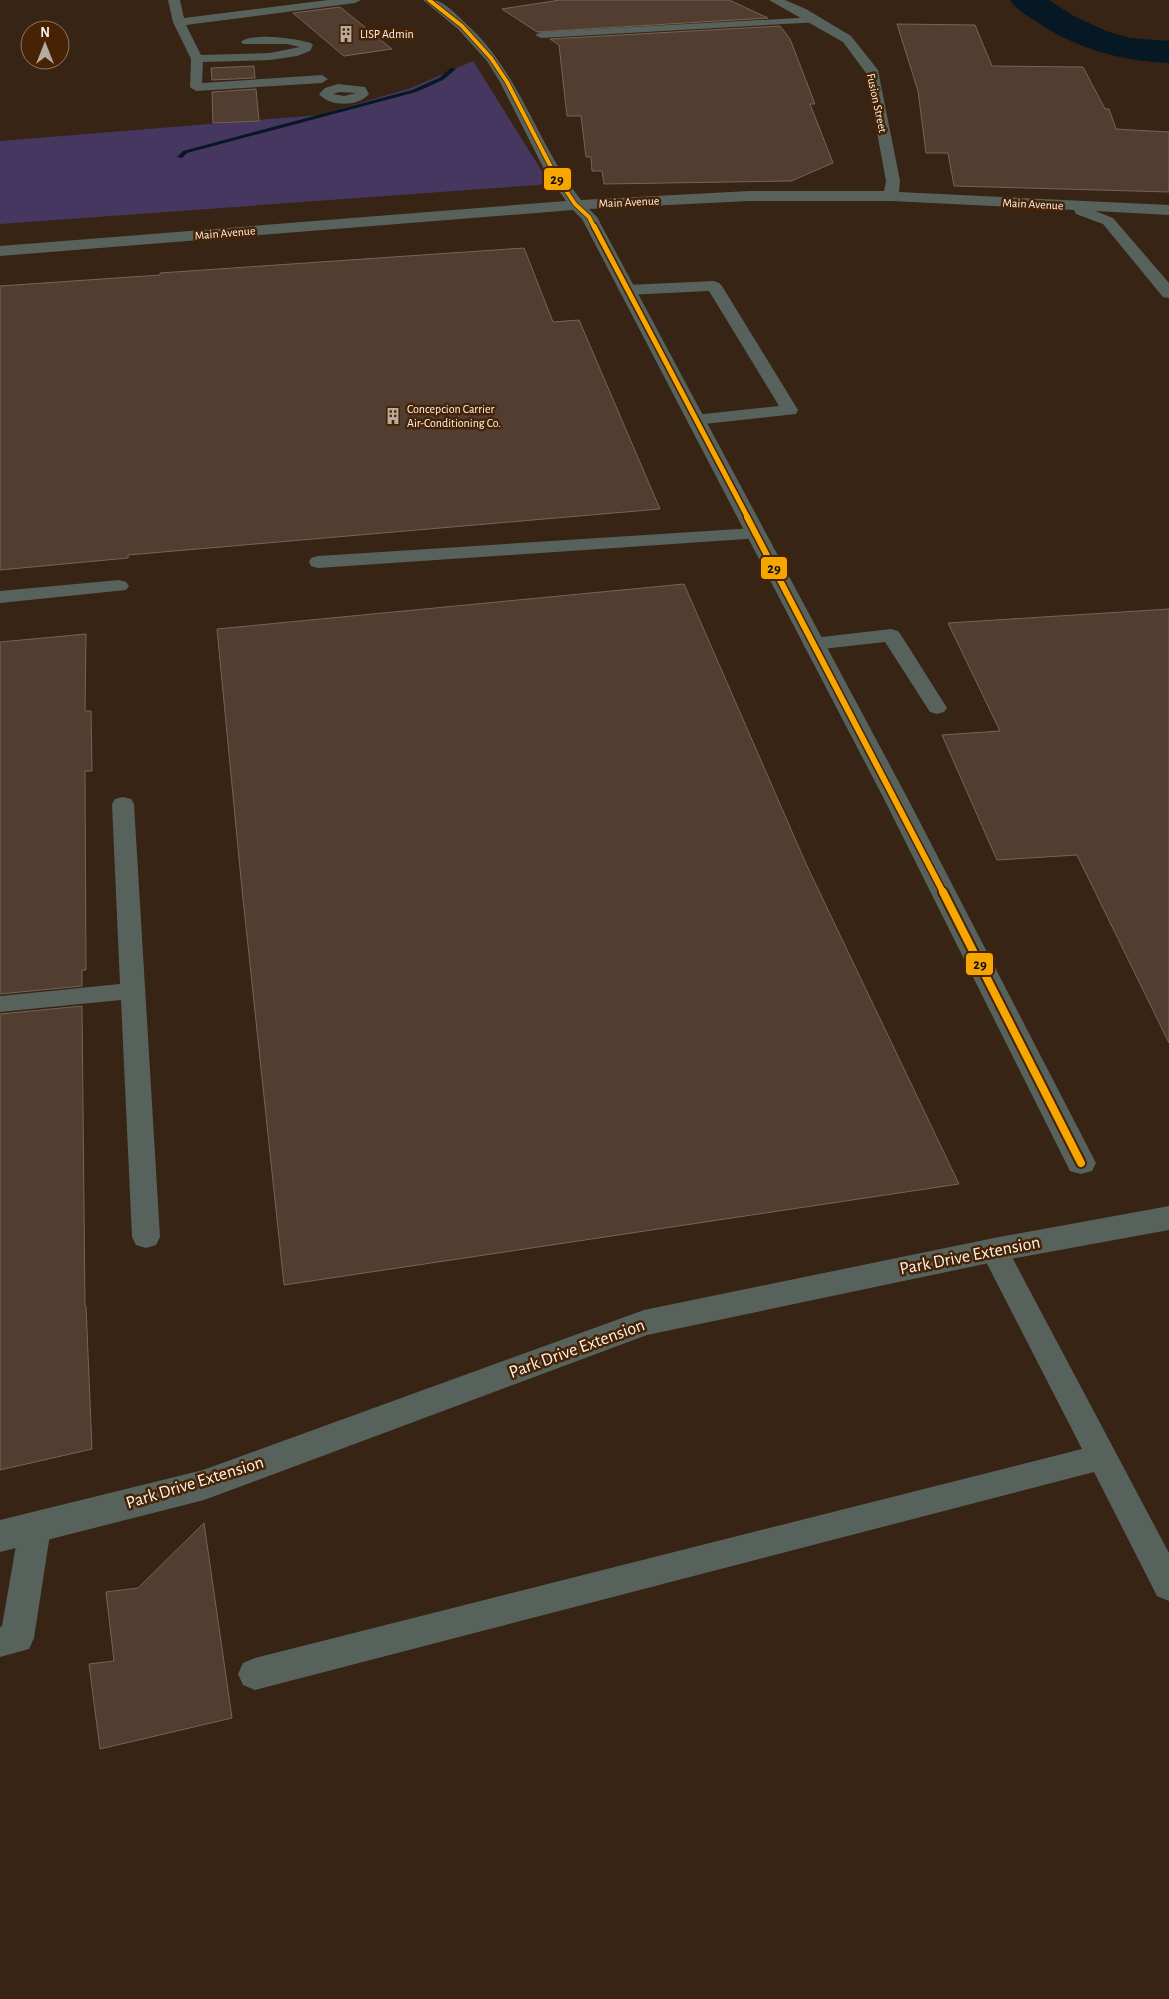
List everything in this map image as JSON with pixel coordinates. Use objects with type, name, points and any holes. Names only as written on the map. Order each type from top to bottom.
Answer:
[{"type":"street","points":[[428,0],[449,14],[477,40],[506,80],[561,186],[575,205],[589,217],[754,534],[896,798],[1081,1163]]},
{"type":"street","name":"Fusion Street","points":[[775,0],[816,20],[847,39],[873,73],[893,181],[892,196]]},
{"type":"street","name":"Main Avenue","points":[[0,251],[575,205],[749,196],[892,196],[1169,210]]},
{"type":"street","points":[[1068,206],[1108,221],[1169,293]]},
{"type":"street","name":"Park Drive Extension","points":[[0,1536],[204,1485],[644,1324],[994,1250],[1169,1218]]},
{"type":"lane","points":[[174,0],[179,22],[197,60],[196,87],[322,79]]},
{"type":"lane","points":[[243,29],[356,0]]},
{"type":"lane","points":[[541,35],[816,20]]},
{"type":"lane","points":[[179,22],[243,29],[307,45],[306,49],[300,53],[285,56],[197,60]]},
{"type":"lane","points":[[243,29],[251,57]]},
{"type":"lane","points":[[285,56],[322,79],[332,89]]},
{"type":"lane","points":[[627,290],[714,286],[790,410],[695,420]]},
{"type":"lane","points":[[318,562],[754,534]]},
{"type":"lane","points":[[0,597],[119,586]]},
{"type":"lane","points":[[813,644],[892,635],[937,708]]},
{"type":"lane","points":[[123,804],[146,1237]]},
{"type":"lane","points":[[0,1004],[132,992]]},
{"type":"lane","points":[[994,1250],[1169,1586]]},
{"type":"lane","points":[[256,1674],[1102,1457]]},
{"type":"lane","points":[[0,1642],[17,1638],[35,1528]]},
{"type":"shaded area","points":[[473,61],[550,184],[0,224],[0,141],[319,115],[411,88]]},
{"type":"building","points":[[560,0],[729,0],[768,18],[537,32],[502,9]]},
{"type":"building","name":"LISP Admin","points":[[340,7],[392,49],[344,56],[293,13]]},
{"type":"building","points":[[897,24],[975,25],[992,66],[1083,67],[1105,109],[1109,109],[1116,129],[1169,132],[1169,192],[954,186],[948,153],[926,153],[918,91]]},
{"type":"building","points":[[780,26],[790,39],[815,104],[810,104],[833,163],[791,181],[604,184],[602,171],[592,171],[591,157],[586,157],[581,116],[567,116],[559,45],[550,39]]},
{"type":"building","points":[[254,66],[255,78],[212,80],[211,68]]},
{"type":"building","points":[[256,89],[259,121],[213,123],[212,92]]},
{"type":"building","name":"Concepcion Carrier Air-Conditioning Co.","points":[[524,248],[553,322],[579,320],[660,509],[128,555],[128,558],[0,570],[0,286]]},
{"type":"building","points":[[684,584],[807,866],[959,1184],[284,1285],[242,889],[217,629]]},
{"type":"building","points":[[1169,609],[1169,1043],[1077,855],[997,860],[942,735],[1000,731],[948,623]]},
{"type":"building","points":[[86,634],[85,711],[91,711],[92,771],[85,771],[86,970],[82,970],[82,986],[0,994],[0,642]]},
{"type":"building","points":[[82,1006],[85,1306],[92,1449],[0,1470],[0,1014]]},
{"type":"building","points":[[204,1523],[232,1718],[100,1749],[89,1664],[114,1661],[106,1592],[138,1588]]},
{"type":"waterway","points":[[1027,0],[1060,22],[1094,39],[1130,49],[1169,52]]},
{"type":"waterway","points":[[180,157],[185,152],[414,91],[441,79],[453,69]]},
{"type":"transit line","name":"29","points":[[429,0],[462,26],[491,58],[507,82],[543,154],[563,188],[575,204],[589,217],[896,799],[1081,1163]]},
{"type":"place","name":"LISP Admin","points":[[346,34]]},
{"type":"place","name":"Concepcion Carrier Air-Conditioning Co.","points":[[393,416]]}]
